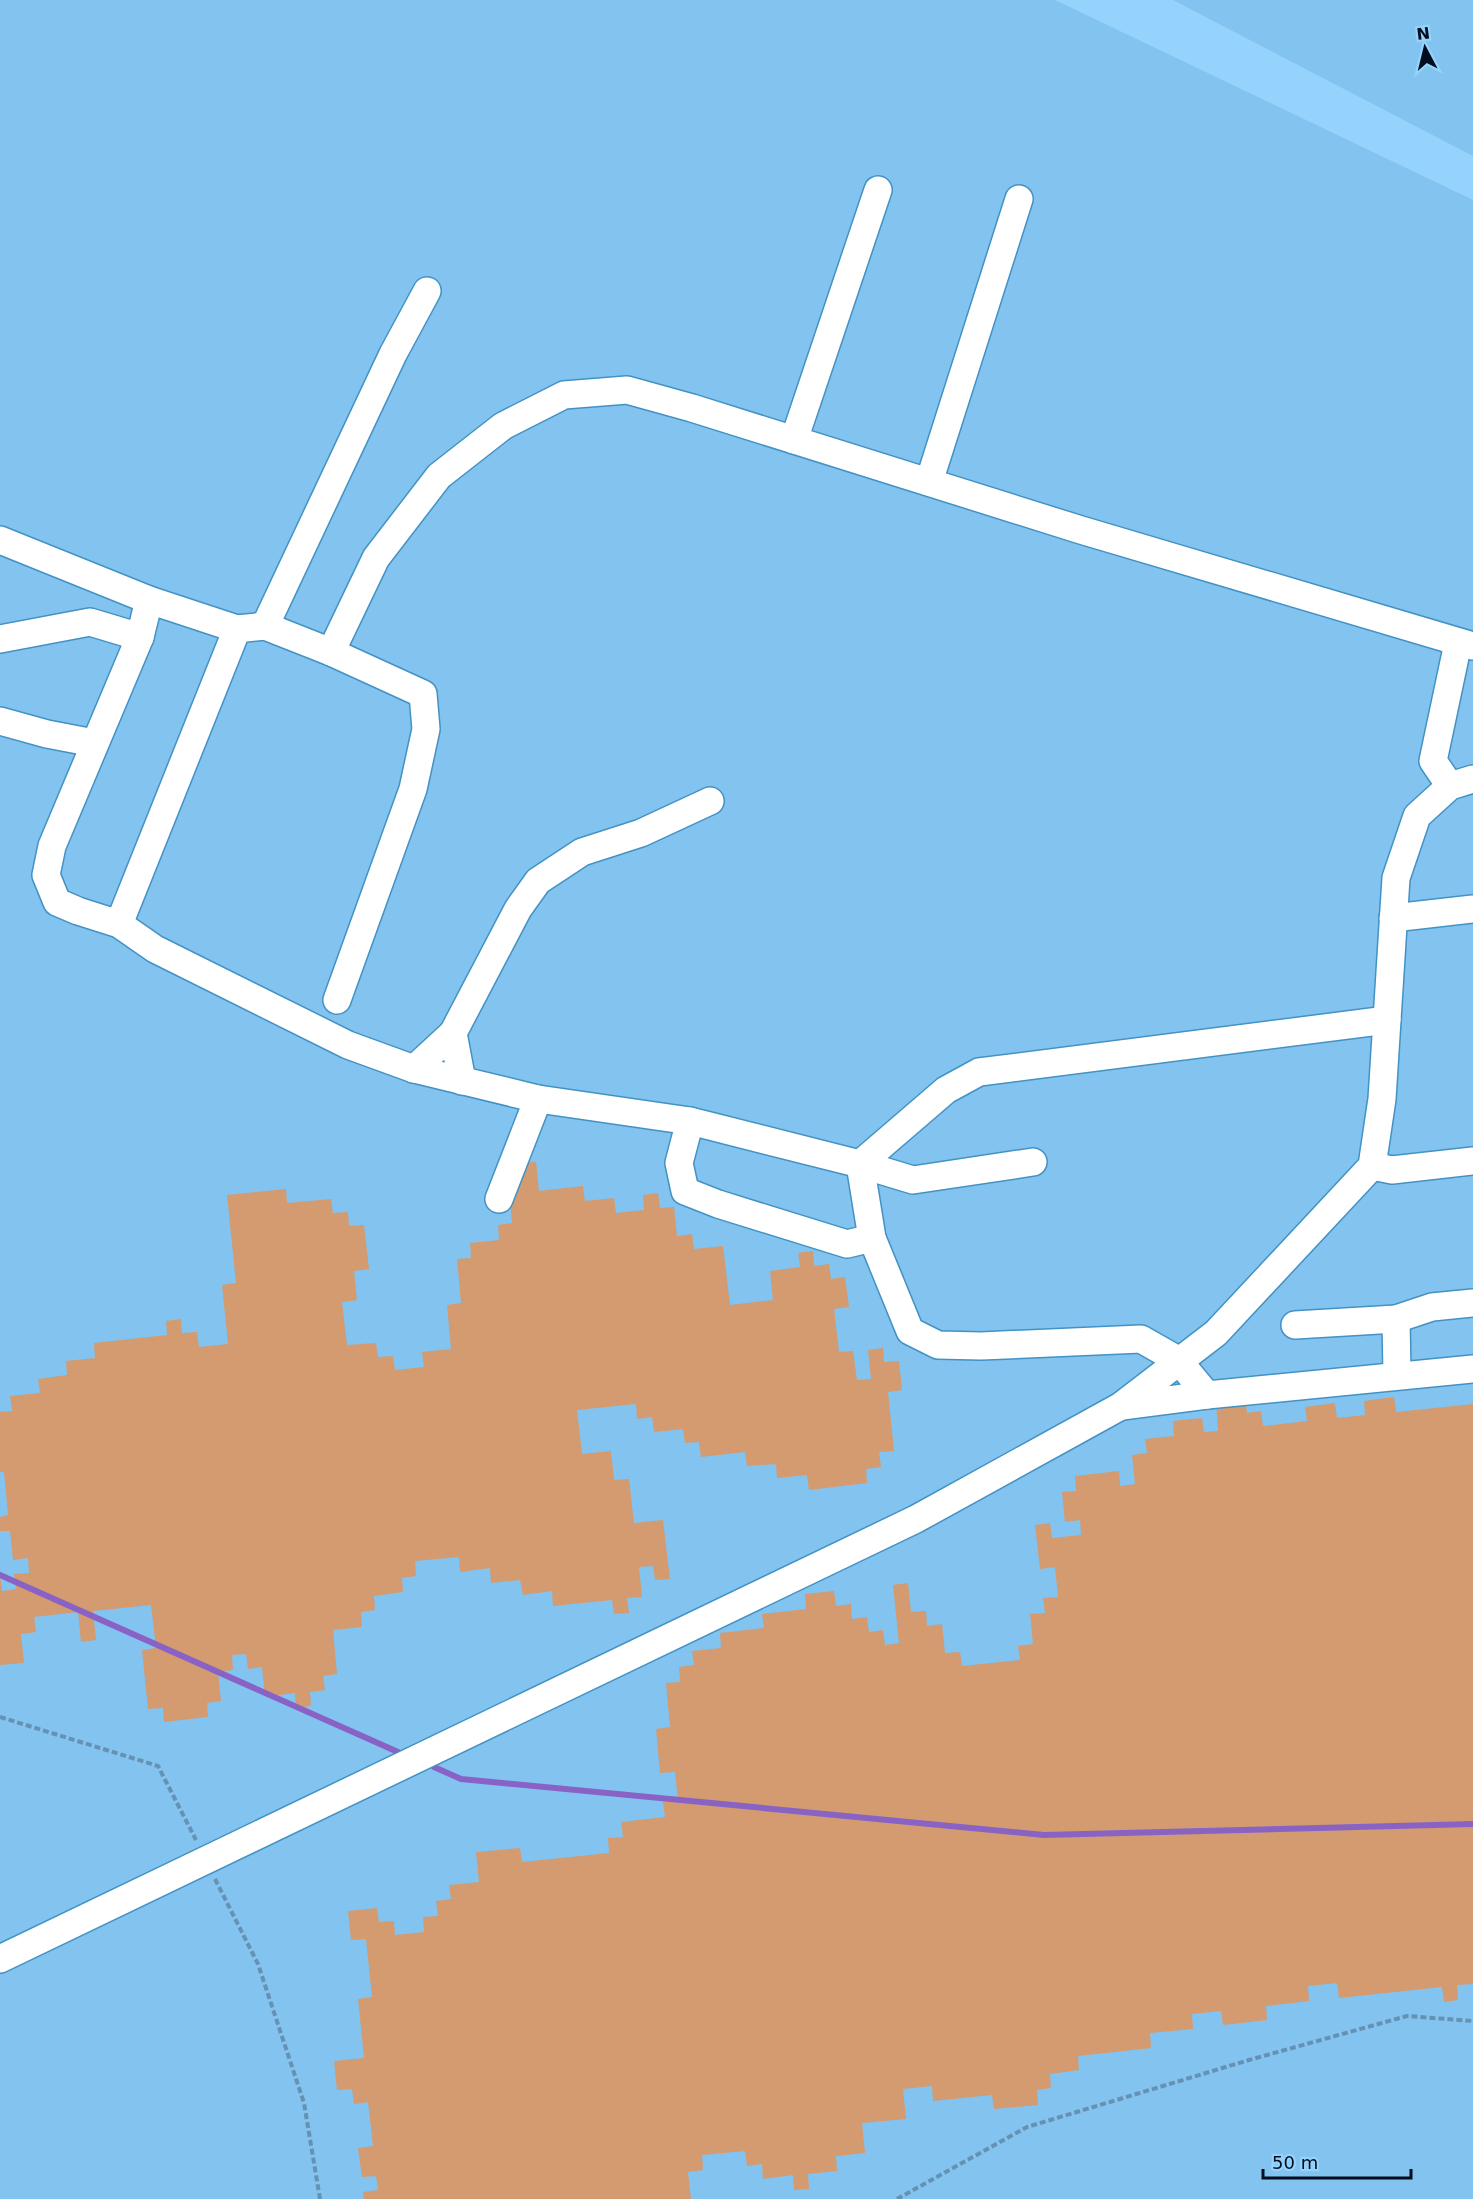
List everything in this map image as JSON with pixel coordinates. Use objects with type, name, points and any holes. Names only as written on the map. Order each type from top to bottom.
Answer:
[{"type":"lane","points":[[794,440],[878,190]]},
{"type":"lane","points":[[929,482],[1019,199]]},
{"type":"lane","points":[[265,626],[393,354],[426,291]]},
{"type":"lane","points":[[0,1959],[916,1519],[1121,1406],[1216,1333],[1372,1166],[1382,1099],[1396,878],[1417,816],[1461,783],[1433,760],[1466,645],[627,390],[564,395],[503,426],[439,476],[376,558],[331,652]]},
{"type":"lane","points":[[0,540],[149,600],[237,629],[265,626],[331,652],[423,694],[426,729],[413,789],[337,1000],[348,1045]]},
{"type":"lane","points":[[149,600],[140,637],[52,846],[46,875],[57,902],[119,924],[155,949],[348,1045],[414,1069],[538,1099],[690,1121],[860,1164],[913,1180],[1033,1162]]},
{"type":"lane","points":[[0,639],[90,622],[140,637]]},
{"type":"lane","points":[[119,924],[237,629]]},
{"type":"lane","points":[[0,721],[47,734],[94,743]]},
{"type":"lane","points":[[414,1069],[453,1033],[518,909],[538,881],[582,852],[641,833],[710,801]]},
{"type":"lane","points":[[1394,918],[1473,909]]},
{"type":"lane","points":[[297,1019],[337,1000]]},
{"type":"lane","points":[[860,1164],[946,1090],[979,1072],[1387,1020]]},
{"type":"lane","points":[[453,1033],[462,1081]]},
{"type":"lane","points":[[499,1199],[538,1099]]},
{"type":"lane","points":[[690,1121],[679,1164],[685,1191],[718,1204],[847,1244],[872,1238]]},
{"type":"lane","points":[[1372,1166],[1392,1170],[1473,1161]]},
{"type":"lane","points":[[860,1164],[872,1238],[910,1331],[938,1345],[981,1346],[1141,1339],[1178,1360],[1207,1395]]},
{"type":"lane","points":[[1295,1325],[1396,1319],[1432,1307],[1473,1303]]},
{"type":"lane","points":[[1396,1319],[1397,1375]]},
{"type":"lane","points":[[1121,1406],[1397,1375],[1473,1369]]},
{"type":"path","points":[[0,1717],[158,1766],[258,1964],[304,2103],[320,2199]]},
{"type":"path","points":[[897,2199],[1027,2127],[1407,2016],[1473,2021]]},
{"type":"shaded area","points":[[0,0],[1055,0],[1473,200],[1473,2199],[0,2199]]},
{"type":"shaded area","points":[[1173,0],[1473,0],[1473,156]]},
{"type":"shaded area","points":[[536,1162],[539,1191],[583,1186],[585,1201],[614,1198],[616,1213],[644,1210],[643,1195],[658,1193],[660,1208],[674,1207],[677,1236],[692,1234],[694,1249],[723,1246],[730,1305],[773,1300],[770,1271],[800,1267],[798,1253],[813,1251],[814,1266],[829,1264],[831,1279],[845,1277],[849,1307],[834,1309],[839,1352],[853,1351],[857,1380],[871,1379],[868,1350],[883,1348],[884,1362],[899,1361],[902,1390],[888,1392],[894,1451],[879,1452],[881,1467],[866,1469],[867,1483],[809,1490],[807,1475],[777,1478],[776,1464],[747,1466],[745,1452],[701,1457],[699,1442],[685,1443],[683,1429],[654,1432],[652,1417],[637,1419],[636,1404],[577,1410],[582,1454],[611,1451],[614,1480],[629,1479],[634,1523],[663,1520],[670,1579],[655,1580],[653,1566],[639,1567],[642,1597],[627,1598],[629,1613],[614,1614],[612,1600],[553,1606],[552,1591],[523,1595],[520,1580],[491,1583],[490,1568],[460,1572],[459,1557],[415,1561],[416,1576],[402,1578],[403,1592],[374,1596],[375,1610],[361,1612],[362,1627],[333,1630],[337,1674],[323,1676],[325,1690],[310,1692],[311,1706],[296,1708],[295,1693],[265,1697],[262,1667],[248,1669],[246,1654],[232,1655],[233,1670],[218,1672],[221,1701],[207,1703],[208,1717],[164,1722],[163,1708],[148,1709],[142,1650],[156,1648],[151,1605],[93,1611],[96,1640],[81,1642],[78,1612],[34,1617],[36,1632],[21,1634],[24,1663],[0,1665],[0,1576],[2,1591],[16,1589],[14,1574],[29,1573],[28,1558],[13,1560],[10,1531],[0,1531],[0,1517],[8,1515],[4,1472],[0,1472],[0,1412],[12,1411],[10,1396],[40,1393],[38,1379],[67,1375],[66,1361],[95,1358],[94,1343],[167,1335],[166,1321],[181,1319],[182,1333],[197,1332],[199,1347],[228,1344],[222,1285],[236,1283],[227,1195],[286,1189],[287,1203],[331,1199],[333,1213],[348,1212],[349,1226],[364,1225],[369,1269],[354,1271],[357,1300],[342,1302],[347,1345],[376,1343],[378,1357],[393,1356],[395,1370],[424,1367],[422,1352],[451,1349],[447,1305],[461,1303],[457,1259],[471,1258],[470,1243],[499,1240],[498,1225],[512,1223],[508,1180],[522,1178],[521,1163]]},
{"type":"shaded area","points":[[1394,1397],[1396,1412],[1473,1404],[1473,1984],[1457,1985],[1458,2000],[1444,2002],[1442,1987],[1339,1998],[1337,1983],[1308,1986],[1309,2001],[1266,2006],[1267,2020],[1223,2025],[1221,2011],[1192,2014],[1193,2029],[1150,2033],[1151,2048],[1078,2056],[1079,2070],[1050,2074],[1051,2088],[1037,2090],[1038,2105],[994,2109],[992,2095],[933,2101],[932,2086],[903,2089],[906,2119],[862,2123],[865,2153],[836,2156],[837,2171],[808,2174],[809,2189],[794,2190],[793,2175],[763,2179],[762,2164],[747,2166],[745,2151],[702,2155],[703,2170],[688,2172],[691,2199],[364,2199],[363,2192],[378,2190],[376,2176],[362,2177],[358,2148],[373,2146],[368,2102],[354,2104],[352,2089],[337,2090],[334,2061],[364,2058],[358,1999],[372,1997],[366,1939],[351,1940],[348,1911],[377,1908],[379,1922],[394,1921],[395,1935],[424,1932],[423,1917],[438,1916],[436,1901],[451,1899],[449,1885],[479,1882],[476,1852],[520,1848],[522,1862],[609,1853],[608,1838],[623,1837],[621,1822],[665,1817],[663,1802],[678,1801],[675,1772],[660,1773],[656,1729],[670,1727],[666,1683],[680,1682],[679,1667],[694,1665],[692,1651],[721,1648],[720,1633],[764,1628],[762,1614],[806,1609],[805,1594],[834,1591],[836,1606],[851,1604],[852,1619],[867,1617],[869,1632],[883,1630],[885,1645],[899,1643],[893,1585],[908,1583],[911,1612],[926,1611],[927,1626],[942,1624],[945,1653],[960,1652],[962,1666],[1020,1660],[1018,1646],[1033,1644],[1030,1614],[1045,1613],[1043,1598],[1058,1597],[1055,1567],[1040,1569],[1035,1525],[1050,1523],[1052,1538],[1081,1535],[1080,1520],[1065,1522],[1062,1492],[1076,1491],[1075,1476],[1119,1471],[1120,1486],[1135,1484],[1132,1455],[1147,1453],[1145,1439],[1174,1436],[1173,1421],[1202,1418],[1204,1432],[1218,1431],[1216,1402],[1245,1398],[1247,1413],[1261,1411],[1263,1426],[1307,1421],[1305,1407],[1335,1403],[1337,1418],[1365,1415],[1364,1401]]},
{"type":"waterway","points":[[0,1575],[398,1752]]},
{"type":"waterway","points":[[434,1767],[461,1779],[1044,1835],[1473,1824]]}]
